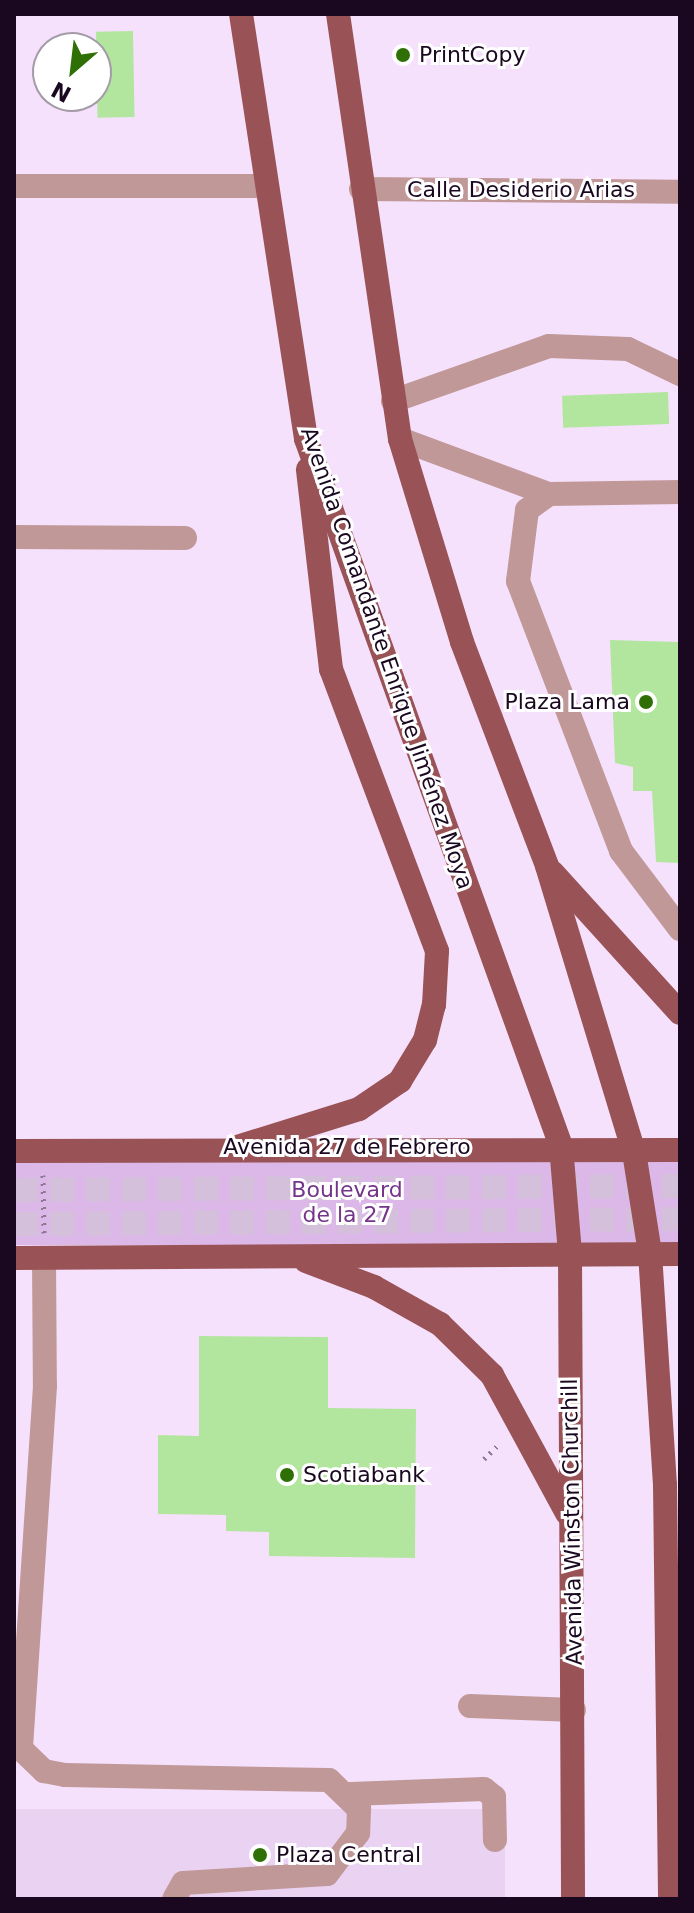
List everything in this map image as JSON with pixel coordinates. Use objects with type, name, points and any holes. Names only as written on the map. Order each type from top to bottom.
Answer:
[{"type":"main road","name":"Avenida Comandante Enrique Jiménez Moya","points":[[241,14],[264,186],[306,439],[561,1146]]},
{"type":"main road","points":[[338,14],[361,189],[400,439],[462,642],[547,866],[634,1152],[650,1253],[670,1492],[670,1899]]},
{"type":"main road","points":[[234,1148],[359,1109],[400,1081],[425,1040],[434,1005],[437,951],[331,669],[317,597],[306,439]]},
{"type":"main road","points":[[547,866],[680,1013]]},
{"type":"main road","name":"Avenida 27 de Febrero","points":[[14,1151],[561,1146],[634,1152],[680,1150]]},
{"type":"main road","name":"Avenida Winston Churchill","points":[[561,1146],[570,1254],[573,1899]]},
{"type":"main road","points":[[14,1258],[680,1254]]},
{"type":"main road","points":[[293,1256],[374,1287],[440,1324],[492,1375],[535,1443],[570,1520]]},
{"type":"main road","points":[[670,1492],[680,1449]]},
{"type":"street","points":[[14,186],[264,186]]},
{"type":"street","name":"Calle Desiderio Arias","points":[[361,189],[680,192]]},
{"type":"street","points":[[393,401],[549,346],[628,349],[680,374]]},
{"type":"street","points":[[400,439],[549,494],[680,492]]},
{"type":"street","points":[[549,494],[527,510],[518,581],[621,851],[680,929]]},
{"type":"street","points":[[14,537],[185,538]]},
{"type":"street","points":[[44,1258],[45,1386],[17,1740],[29,1762],[65,1775],[329,1780],[355,1801],[484,1789],[494,1797],[495,1840]]},
{"type":"street","points":[[470,1706],[574,1710]]},
{"type":"street","points":[[174,1899],[183,1883],[327,1874],[358,1833],[355,1801]]},
{"type":"path","points":[[43,1151],[44,1258]]},
{"type":"shaded area","name":"Plaza Central","points":[[14,1809],[505,1809],[505,1899],[14,1899]]},
{"type":"green space","name":"Boulevard de la 27","points":[[14,1155],[680,1155],[680,1245],[14,1245]]},
{"type":"building","points":[[133,31],[135,117],[98,118],[97,112],[112,112],[112,32],[96,32]]},
{"type":"building","points":[[668,392],[669,424],[563,428],[562,396]]},
{"type":"building","name":"Plaza Lama","points":[[610,640],[680,642],[680,863],[656,862],[652,791],[633,791],[633,767],[615,763]]},
{"type":"building","name":"Scotiabank","points":[[199,1336],[328,1337],[328,1408],[416,1409],[415,1558],[269,1556],[269,1532],[226,1531],[226,1515],[158,1514],[158,1435],[199,1436]]},
{"type":"tunnel","points":[[14,1190],[680,1186]]},
{"type":"tunnel","points":[[14,1224],[680,1219]]},
{"type":"place","name":"PrintCopy","points":[[403,55]]},
{"type":"place","name":"Plaza Lama","points":[[646,702]]},
{"type":"place","name":"Scotiabank","points":[[287,1475]]},
{"type":"place","name":"Plaza Central","points":[[260,1855]]}]
